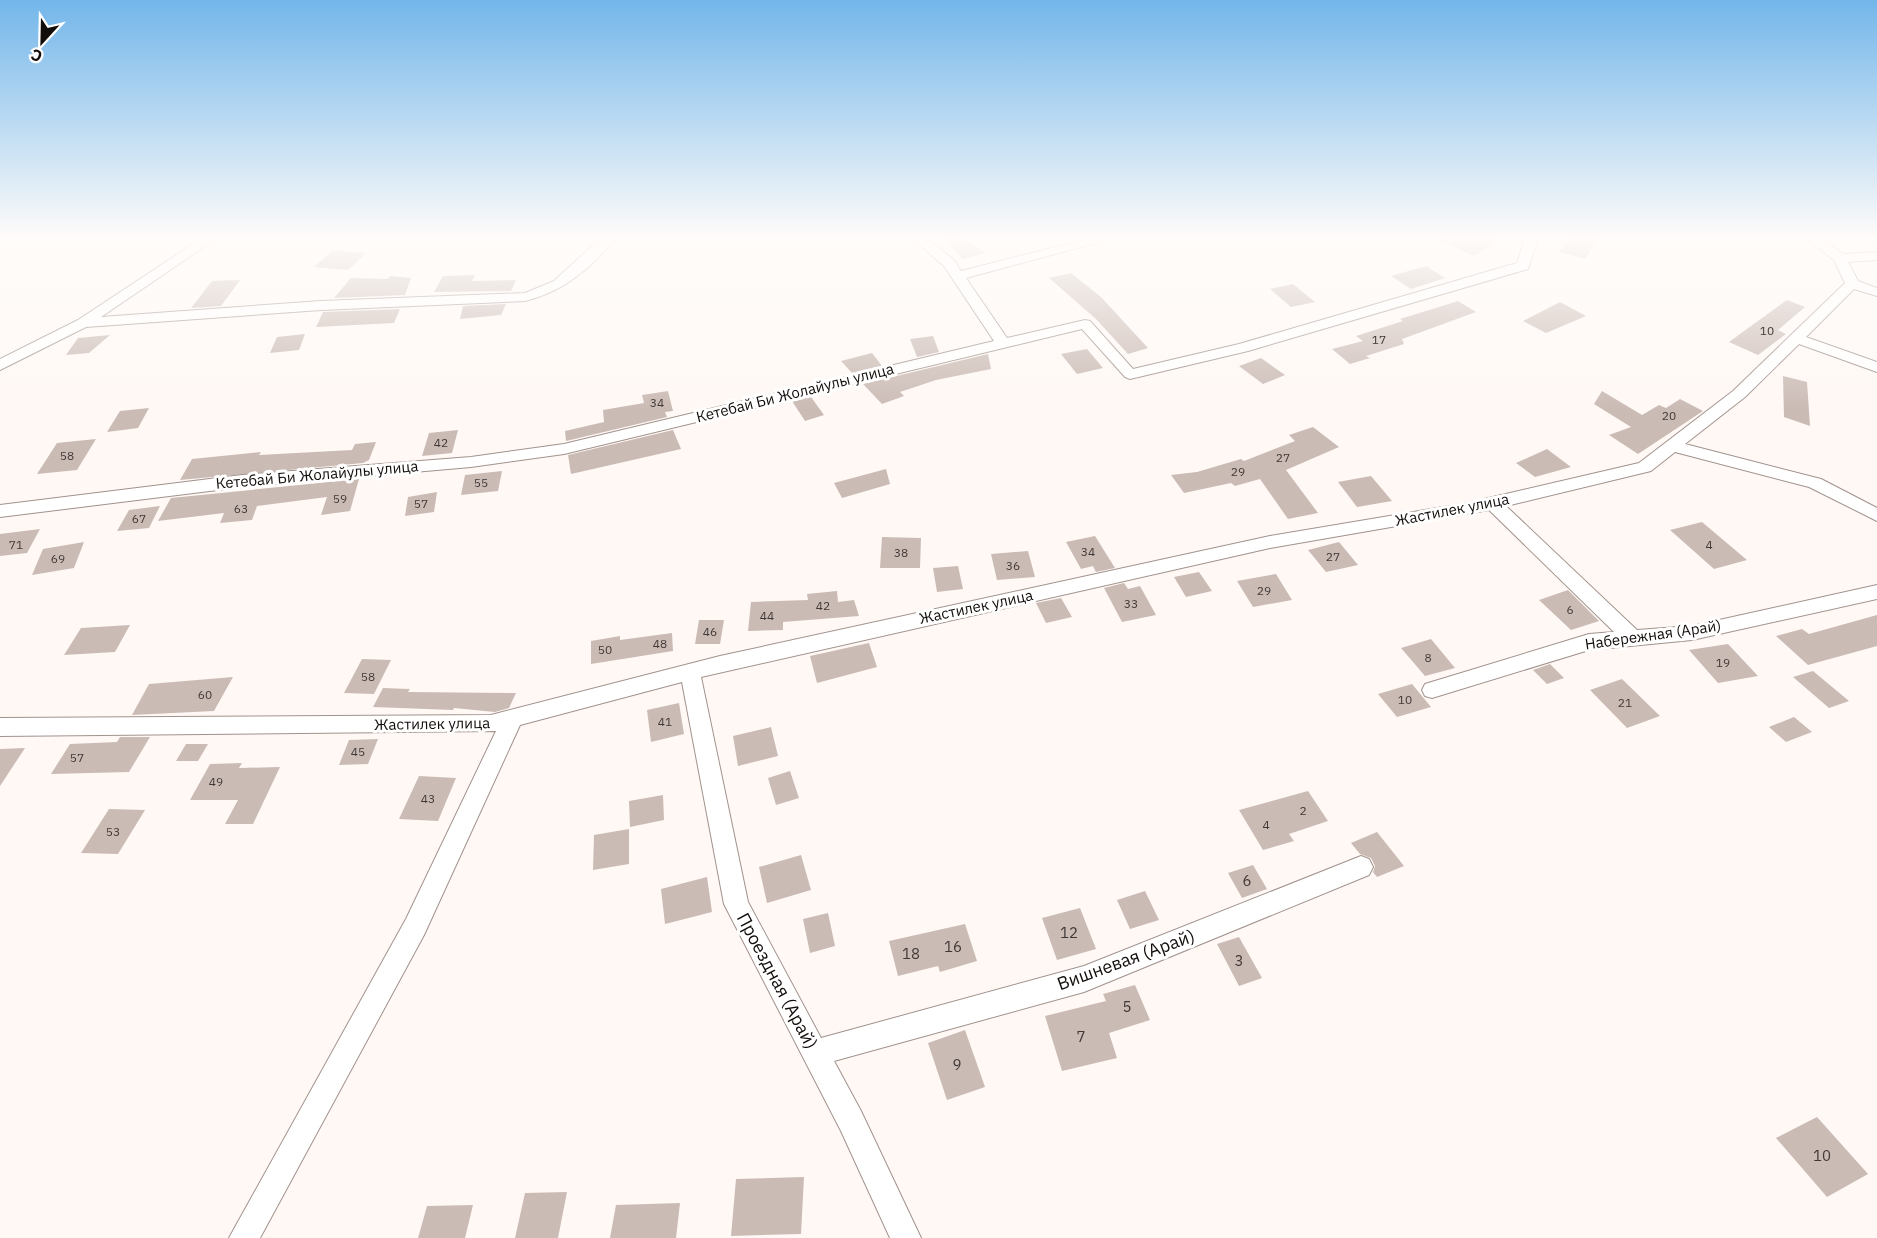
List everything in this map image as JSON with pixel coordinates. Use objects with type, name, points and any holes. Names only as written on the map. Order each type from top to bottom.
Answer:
[{"type":"street","points":[[0,365],[83,323],[127,294]]},
{"type":"street","points":[[83,323],[251,308],[422,299],[503,299],[537,294]]},
{"type":"street","points":[[969,294],[1003,343]]},
{"type":"street","name":"Кетебай Би Жолайулы улица","points":[[0,511],[242,481],[471,462],[564,449],[1085,324],[1130,374],[1243,348],[1428,294]]},
{"type":"street","name":"Жастилек улица","points":[[0,727],[491,724],[690,671],[1270,542],[1493,503],[1645,467],[1739,394],[1842,294]]},
{"type":"street","points":[[1796,338],[1877,367]]},
{"type":"street","points":[[1673,446],[1815,483],[1877,515]]},
{"type":"street","points":[[1493,503],[1632,638]]},
{"type":"street","name":"Набережная (Арай)","points":[[1432,690],[1589,642],[1692,633],[1877,592]]},
{"type":"street","name":"Проездная (Арай)","points":[[690,671],[736,904],[852,1121],[906,1238]]},
{"type":"street","points":[[244,1238],[416,927],[513,718]]},
{"type":"street","name":"Вишневая (Арай)","points":[[815,1053],[1084,979],[1362,867]]},
{"type":"building","points":[[202,294],[230,294],[221,306],[191,308]]},
{"type":"building","points":[[338,294],[405,294],[405,295],[334,298]]},
{"type":"building","points":[[1067,294],[1097,294],[1148,348],[1128,354],[1096,319]]},
{"type":"building","points":[[1276,294],[1305,294],[1315,302],[1291,307]]},
{"type":"building","points":[[1787,300],[1805,307],[1778,330],[1786,334],[1758,355],[1729,342]]},
{"type":"building","points":[[1458,301],[1476,312],[1402,339],[1404,344],[1366,356],[1370,358],[1350,364],[1332,349],[1363,341],[1356,336],[1403,321],[1400,319]]},
{"type":"building","points":[[1560,302],[1586,316],[1546,333],[1523,321]]},
{"type":"building","points":[[506,304],[501,315],[460,319],[463,306]]},
{"type":"building","points":[[400,309],[394,323],[316,327],[323,312]]},
{"type":"building","points":[[305,334],[299,350],[270,353],[277,337]]},
{"type":"building","points":[[110,335],[89,353],[66,355],[78,338]]},
{"type":"building","points":[[933,336],[939,352],[917,357],[910,339]]},
{"type":"building","points":[[1087,349],[1103,368],[1077,374],[1061,354]]},
{"type":"building","points":[[872,353],[882,366],[852,373],[841,361]]},
{"type":"building","points":[[988,354],[991,369],[936,380],[900,392],[904,396],[882,404],[863,384]]},
{"type":"building","points":[[1261,358],[1285,375],[1263,384],[1239,366]]},
{"type":"building","points":[[1783,376],[1807,382],[1810,426],[1784,417]]},
{"type":"building","points":[[668,391],[673,411],[665,412],[667,417],[566,441],[565,431],[604,422],[603,410],[644,403],[642,395]]},
{"type":"building","points":[[1602,391],[1642,415],[1659,405],[1666,408],[1680,399],[1703,411],[1638,454],[1609,435],[1631,427],[1594,404]]},
{"type":"building","points":[[811,397],[824,415],[805,421],[792,401]]},
{"type":"building","points":[[149,408],[138,428],[107,432],[120,411]]},
{"type":"building","points":[[1313,427],[1339,447],[1286,470],[1318,513],[1288,519],[1260,479],[1235,486],[1231,483],[1184,493],[1171,475],[1197,472],[1241,459],[1244,461],[1295,441],[1289,435]]},
{"type":"building","points":[[458,430],[452,453],[422,456],[429,433]]},
{"type":"building","points":[[673,430],[681,449],[571,474],[568,455]]},
{"type":"building","points":[[96,439],[77,470],[37,474],[57,443]]},
{"type":"building","points":[[376,442],[369,460],[363,463],[180,480],[192,459],[261,452],[259,455],[352,450],[355,444]]},
{"type":"building","points":[[1547,449],[1571,467],[1535,477],[1516,463]]},
{"type":"building","points":[[886,469],[890,484],[842,498],[834,483]]},
{"type":"building","points":[[502,471],[498,491],[461,495],[465,475]]},
{"type":"building","points":[[1371,476],[1392,501],[1357,507],[1338,482]]},
{"type":"building","points":[[359,479],[350,511],[321,515],[327,497],[257,506],[252,520],[220,523],[224,513],[158,521],[171,498]]},
{"type":"building","points":[[437,492],[434,512],[405,516],[408,497]]},
{"type":"building","points":[[160,506],[149,528],[117,531],[129,510]]},
{"type":"building","points":[[1702,522],[1747,560],[1714,569],[1670,530]]},
{"type":"building","points":[[40,529],[27,553],[0,556],[0,534]]},
{"type":"building","points":[[1095,536],[1115,568],[1096,572],[1093,566],[1081,569],[1066,542]]},
{"type":"building","points":[[882,537],[921,538],[920,568],[880,568]]},
{"type":"building","points":[[84,542],[74,568],[32,575],[43,549]]},
{"type":"building","points":[[1339,542],[1358,565],[1326,572],[1308,550]]},
{"type":"building","points":[[1028,551],[1035,577],[997,580],[991,554]]},
{"type":"building","points":[[958,566],[963,589],[937,592],[933,568]]},
{"type":"building","points":[[1199,572],[1212,591],[1186,597],[1174,577]]},
{"type":"building","points":[[1276,574],[1292,600],[1253,607],[1237,581]]},
{"type":"building","points":[[1124,583],[1128,589],[1140,586],[1156,615],[1122,622],[1104,588]]},
{"type":"building","points":[[1568,590],[1599,621],[1571,630],[1539,600]]},
{"type":"building","points":[[837,591],[838,602],[854,600],[859,616],[783,622],[783,630],[748,631],[751,602],[808,600],[807,594]]},
{"type":"building","points":[[1061,598],[1072,617],[1046,623],[1036,603]]},
{"type":"building","points":[[1877,615],[1877,646],[1808,665],[1776,636],[1802,629],[1809,634]]},
{"type":"building","points":[[699,620],[724,620],[720,644],[695,644]]},
{"type":"building","points":[[130,625],[115,652],[64,655],[81,628]]},
{"type":"building","points":[[672,633],[673,651],[591,664],[591,641],[620,636],[620,640]]},
{"type":"building","points":[[1431,639],[1455,668],[1425,676],[1401,648]]},
{"type":"building","points":[[869,643],[877,667],[817,683],[810,656]]},
{"type":"building","points":[[1728,644],[1758,676],[1718,683],[1689,650]]},
{"type":"building","points":[[362,659],[391,660],[374,694],[344,693]]},
{"type":"building","points":[[1550,664],[1564,678],[1547,684],[1533,670]]},
{"type":"building","points":[[1813,671],[1849,701],[1829,708],[1793,677]]},
{"type":"building","points":[[233,677],[214,711],[132,715],[149,684]]},
{"type":"building","points":[[1622,679],[1660,716],[1627,728],[1590,690]]},
{"type":"building","points":[[1412,684],[1431,707],[1397,717],[1378,694]]},
{"type":"building","points":[[383,688],[410,689],[408,692],[516,693],[509,708],[495,712],[454,708],[453,710],[373,707]]},
{"type":"building","points":[[679,703],[684,734],[651,742],[647,710]]},
{"type":"building","points":[[1794,717],[1812,732],[1786,742],[1769,727]]},
{"type":"building","points":[[771,727],[778,756],[738,766],[733,736]]},
{"type":"building","points":[[120,737],[150,737],[129,772],[51,774],[70,744],[117,742]]},
{"type":"building","points":[[378,739],[368,764],[339,765],[349,740]]},
{"type":"building","points":[[186,744],[208,744],[198,761],[176,761]]},
{"type":"building","points":[[25,748],[0,786],[0,749]]},
{"type":"building","points":[[242,763],[239,768],[280,767],[253,824],[225,824],[238,800],[190,800],[210,764]]},
{"type":"building","points":[[790,771],[799,798],[776,805],[768,778]]},
{"type":"building","points":[[419,776],[456,778],[438,821],[399,819]]},
{"type":"building","points":[[1308,791],[1328,821],[1289,834],[1294,841],[1263,850],[1239,810]]},
{"type":"building","points":[[663,795],[664,820],[630,827],[629,801]]},
{"type":"building","points":[[109,809],[145,810],[118,854],[81,853]]},
{"type":"building","points":[[629,829],[629,864],[593,870],[594,835]]},
{"type":"building","points":[[1377,832],[1404,866],[1377,877],[1373,872],[1375,866],[1371,858],[1360,854],[1351,843]]},
{"type":"building","points":[[801,855],[811,890],[767,903],[759,867]]},
{"type":"building","points":[[1253,865],[1267,889],[1242,898],[1228,873]]},
{"type":"building","points":[[707,877],[712,912],[665,924],[661,889]]},
{"type":"building","points":[[1145,891],[1159,920],[1130,929],[1117,900]]},
{"type":"building","points":[[1080,908],[1096,949],[1057,960],[1042,918]]},
{"type":"building","points":[[828,913],[835,946],[810,953],[803,919]]},
{"type":"building","points":[[965,924],[977,961],[940,972],[938,966],[898,976],[889,941]]},
{"type":"building","points":[[1239,937],[1262,978],[1239,986],[1217,944]]},
{"type":"building","points":[[1135,985],[1150,1020],[1109,1033],[1117,1058],[1062,1071],[1045,1016],[1106,1001],[1103,994]]},
{"type":"building","points":[[965,1030],[985,1087],[947,1100],[928,1043]]},
{"type":"building","points":[[1817,1117],[1868,1174],[1827,1197],[1776,1138]]},
{"type":"building","points":[[804,1177],[801,1234],[731,1236],[736,1179]]},
{"type":"building","points":[[567,1192],[558,1238],[515,1238],[525,1193]]},
{"type":"building","points":[[680,1203],[676,1238],[610,1238],[616,1205]]},
{"type":"building","points":[[473,1205],[465,1238],[418,1238],[427,1206]]}]
